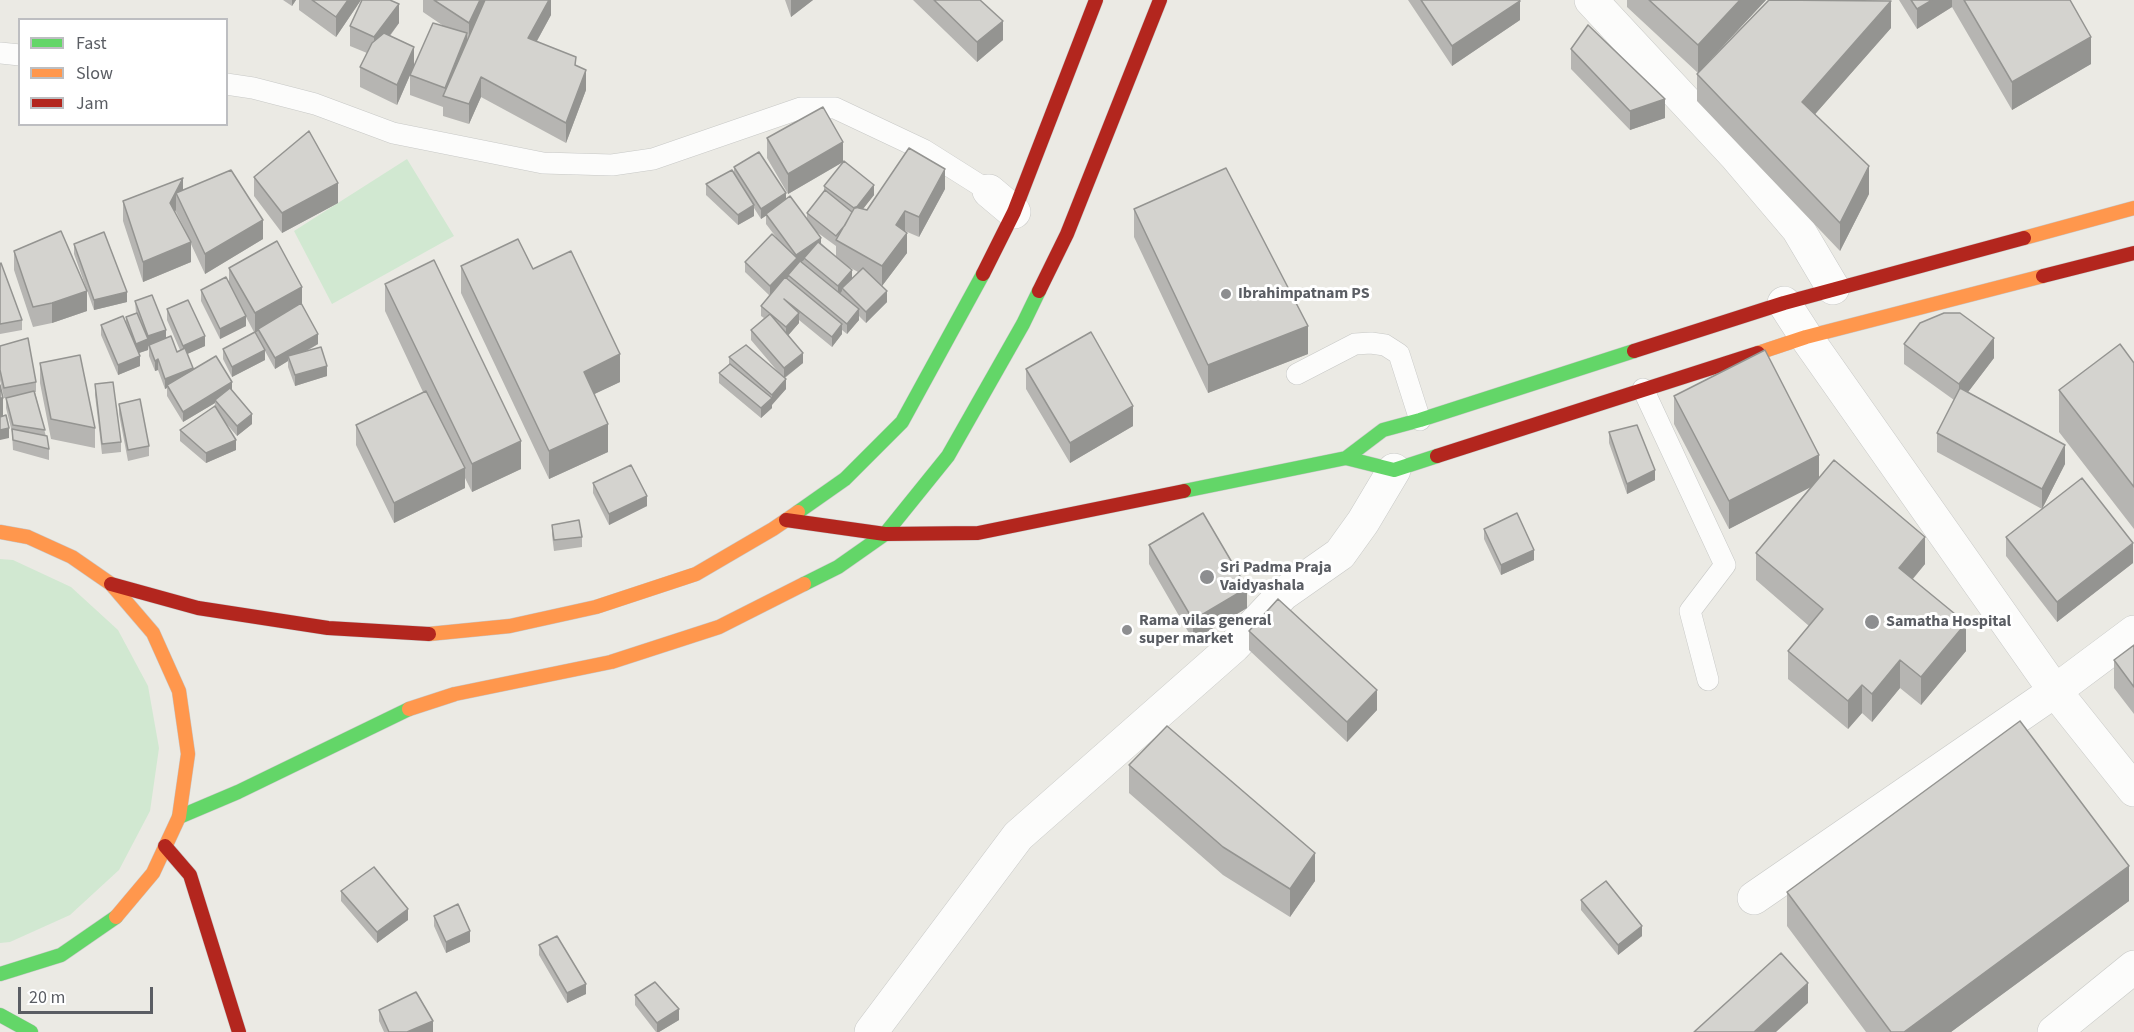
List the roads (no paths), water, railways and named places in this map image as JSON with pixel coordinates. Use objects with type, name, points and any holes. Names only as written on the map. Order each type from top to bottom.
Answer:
[{"type":"main road","points":[[111,584],[198,608],[328,628],[428,634],[510,626],[596,607],[696,574],[786,520],[845,479],[902,422],[972,297],[1014,212],[1096,0]]},
{"type":"main road","points":[[178,817],[238,792],[407,710],[455,694],[611,662],[719,627],[838,567],[885,534],[948,456],[1023,324],[1067,234],[1160,0]]},
{"type":"main road","points":[[1346,458],[1383,430],[1833,288],[2134,208]]},
{"type":"main road","points":[[786,520],[885,534],[978,533],[1346,458],[1394,470],[1806,338],[2134,253]]},
{"type":"main road","points":[[0,532],[28,537],[72,557],[111,584],[153,633],[179,691],[188,754],[178,817],[153,873],[113,920],[61,955],[0,974]]},
{"type":"main road","points":[[165,846],[190,875],[239,1032]]},
{"type":"main road","points":[[0,1015],[26,1030]]},
{"type":"street","points":[[1591,0],[1736,156],[1798,229],[1833,288]]},
{"type":"street","points":[[989,191],[1014,212]]},
{"type":"street","points":[[1784,303],[1806,338],[2055,691],[2134,790]]},
{"type":"street","points":[[871,1032],[1018,836],[1234,646],[1282,594],[1340,554],[1363,522],[1394,470]]},
{"type":"street","points":[[1754,898],[2055,691],[2134,632]]},
{"type":"street","points":[[2054,1032],[2134,967]]},
{"type":"lane","points":[[0,53],[18,55]]},
{"type":"lane","points":[[228,84],[254,88],[315,104],[393,133],[554,164],[612,165],[653,159],[801,108],[835,108],[924,150],[989,191]]},
{"type":"lane","points":[[1297,374],[1355,344],[1385,345],[1399,354],[1420,420]]},
{"type":"lane","points":[[1643,389],[1725,565],[1690,611],[1708,680]]},
{"type":"place","name":"Ibrahimpatnam PS","points":[[1226,294]]},
{"type":"place","name":"Sri Padma Praja Vaidyashala","points":[[1207,577]]},
{"type":"place","name":"Samatha Hospital","points":[[1872,622]]},
{"type":"place","name":"Rama vilas general super market","points":[[1127,630]]}]
